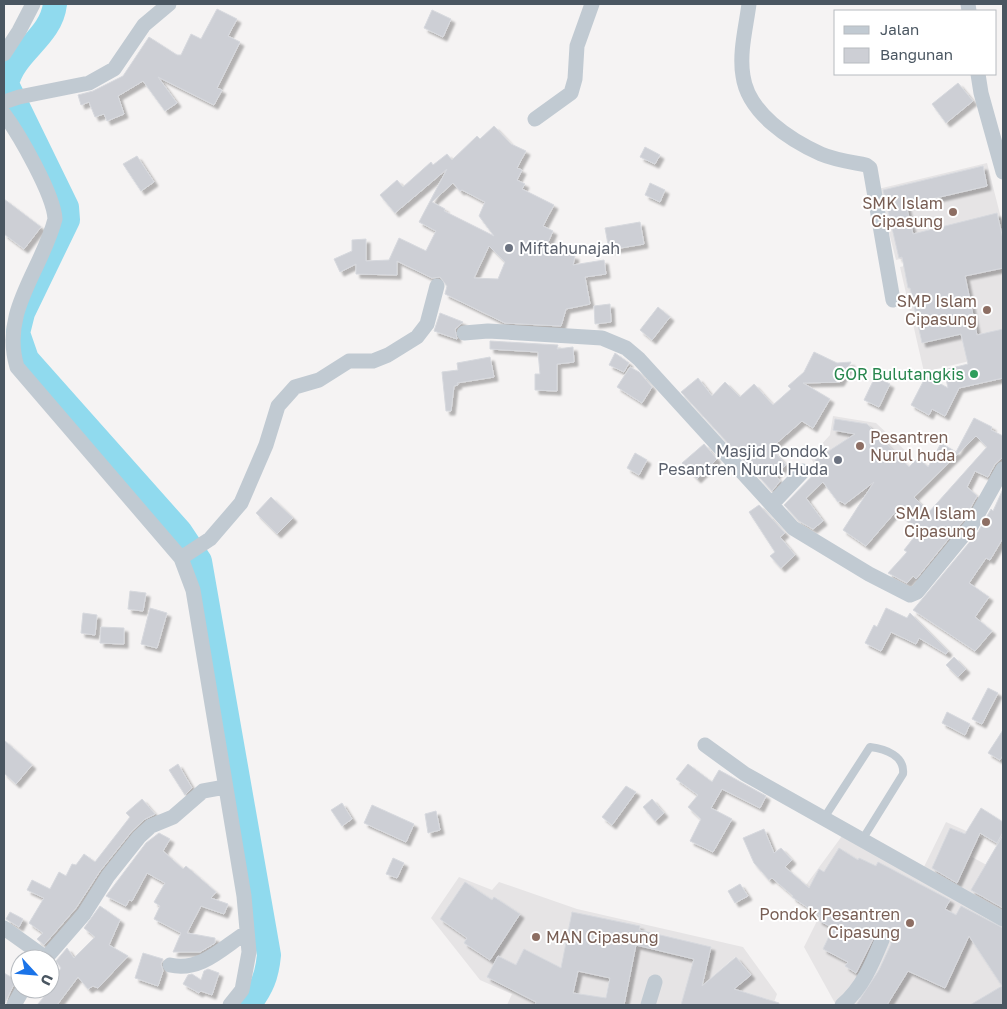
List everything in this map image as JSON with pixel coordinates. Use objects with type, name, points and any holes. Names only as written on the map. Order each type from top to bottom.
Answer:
[{"type":"street","points":[[4,54],[20,31],[33,4]]},
{"type":"street","points":[[4,102],[19,97],[89,83],[114,69],[144,25],[168,4]]},
{"type":"street","points":[[535,119],[567,96],[572,89],[577,46],[592,4]]},
{"type":"street","points":[[749,4],[743,47],[742,75],[750,98],[764,116],[800,142],[821,154],[866,165],[870,168],[894,300]]},
{"type":"street","points":[[978,75],[981,93],[1003,172]]},
{"type":"street","points":[[4,114],[31,160],[55,209],[53,228],[5,321],[10,354],[18,367],[183,556],[193,590],[244,896],[249,952],[242,990],[230,1005]]},
{"type":"street","points":[[183,556],[210,539],[241,503],[266,445],[278,406],[295,387],[318,380],[349,361],[373,361],[417,336],[427,324],[437,286]]},
{"type":"street","points":[[464,333],[488,331],[602,338],[626,348],[639,359],[801,534],[910,595],[917,592],[971,526],[1003,469]]},
{"type":"street","points":[[772,504],[803,471]]},
{"type":"street","points":[[705,745],[745,774],[1003,919]]},
{"type":"street","points":[[53,949],[84,914],[108,876],[139,837],[151,826],[173,817],[203,791],[225,788]]},
{"type":"street","points":[[4,928],[33,949]]},
{"type":"street","points":[[170,965],[193,967],[202,963],[247,932]]},
{"type":"street","points":[[842,1005],[851,997],[866,974],[882,940]]},
{"type":"street","points":[[648,1005],[655,982]]},
{"type":"lane","points":[[824,818],[870,747],[879,748],[901,759],[904,765],[903,774],[862,840]]},
{"type":"shaded area","name":"SMK Islam Cipasung","points":[[987,163],[1003,226],[1003,235],[896,260],[878,189]],"holes":[[[983,167],[987,186],[906,205],[894,237],[883,190]],[[997,214],[1001,233],[899,258]]]},
{"type":"shaded area","name":"SMP Islam Cipasung","points":[[1003,243],[1003,248],[904,269],[908,288],[1003,268],[1003,329],[963,339],[967,359],[1003,350],[1003,353],[924,372],[900,267]],"holes":[[[911,291],[976,331],[922,343]]]},
{"type":"shaded area","name":"Pesantren Nurul huda","points":[[833,416],[876,423],[912,457],[874,497],[850,470],[827,484],[810,457],[830,435]]},
{"type":"shaded area","name":"Pondok Pesantren Cipasung","points":[[946,822],[982,838],[972,857],[1003,874],[1003,1005],[836,1005],[804,947],[828,899],[806,885],[842,836],[920,875]]},
{"type":"shaded area","name":"MAN Cipasung","points":[[459,877],[492,890],[499,882],[577,909],[743,947],[777,994],[773,1005],[766,1005],[767,999],[741,991],[736,1005],[733,1005],[734,1002],[711,996],[709,1005],[700,1005],[710,971],[692,966],[681,1005],[627,1005],[607,1002],[607,1005],[599,1005],[600,998],[579,994],[578,1005],[570,1005],[576,976],[542,969],[535,1005],[507,1005],[512,994],[480,980],[431,918]],"holes":[[[465,882],[485,896],[460,932],[440,919]],[[494,897],[519,914],[490,959],[464,943]],[[572,913],[640,926],[625,999],[606,995],[610,978],[561,968]],[[524,949],[544,959],[487,977],[498,956],[516,965]],[[735,957],[751,974],[726,996],[711,978]]]},
{"type":"building","points":[[217,9],[237,19],[228,36],[240,42],[217,88],[222,90],[214,105],[158,77],[177,103],[165,111],[143,81],[118,96],[124,114],[107,121],[104,114],[95,117],[89,102],[81,105],[78,95],[93,91],[123,76],[149,37],[177,55],[181,55],[191,34],[201,39]]},
{"type":"building","points":[[432,10],[451,19],[443,37],[424,28]]},
{"type":"building","points":[[958,83],[973,101],[946,123],[932,104]]},
{"type":"building","points":[[494,126],[511,144],[526,151],[517,168],[522,170],[517,180],[525,184],[522,189],[554,205],[543,226],[553,231],[546,247],[556,252],[575,256],[573,265],[604,260],[606,274],[585,277],[590,304],[566,309],[561,326],[505,323],[445,294],[447,286],[440,277],[432,278],[397,261],[397,275],[356,274],[356,264],[340,272],[334,259],[352,251],[352,240],[366,239],[366,261],[389,260],[399,238],[426,251],[436,231],[419,222],[447,169],[395,213],[380,195],[397,180],[403,187],[431,162],[433,165],[447,154],[452,160],[477,136],[480,139]],"holes":[[[453,183],[460,191],[462,190],[485,202],[479,216],[494,236],[444,211],[445,209],[432,202]],[[489,246],[505,262],[498,279],[474,278]]]},
{"type":"building","points":[[645,147],[660,155],[655,164],[640,157]]},
{"type":"building","points":[[137,156],[154,182],[141,191],[123,164]]},
{"type":"building","points":[[983,166],[987,186],[906,205],[913,234],[997,213],[1003,239],[1003,268],[965,276],[977,335],[1003,329],[1003,378],[959,388],[945,416],[932,409],[929,415],[911,405],[926,376],[948,388],[944,370],[968,364],[961,334],[922,343],[910,288],[908,288],[902,257],[899,258],[883,190]]},
{"type":"building","points":[[650,183],[665,190],[660,202],[645,195]]},
{"type":"building","points":[[4,199],[41,227],[24,249],[4,234]]},
{"type":"building","points":[[640,222],[644,244],[609,250],[605,228]]},
{"type":"building","points":[[610,304],[611,322],[595,324],[594,306]]},
{"type":"building","points":[[658,307],[670,317],[652,340],[640,330]]},
{"type":"building","points":[[440,313],[463,322],[455,329],[457,339],[434,331]]},
{"type":"building","points":[[490,341],[558,345],[557,349],[573,347],[574,362],[557,364],[557,391],[535,390],[535,374],[540,374],[538,352],[490,349]]},
{"type":"building","points":[[814,352],[837,363],[851,362],[840,382],[803,383],[830,399],[813,428],[802,421],[771,448],[786,465],[775,475],[780,481],[772,491],[681,392],[698,378],[712,396],[725,382],[740,397],[754,384],[773,405],[791,389],[788,386],[804,372]]},
{"type":"building","points":[[615,353],[629,363],[624,372],[609,365]]},
{"type":"building","points":[[490,357],[494,377],[457,383],[458,385],[454,386],[451,411],[446,411],[442,372],[458,370],[457,363]]},
{"type":"building","points":[[630,367],[639,372],[652,387],[642,403],[617,387]]},
{"type":"building","points":[[875,377],[890,384],[879,407],[864,400]]},
{"type":"building","points":[[974,418],[992,427],[991,430],[1003,436],[1003,457],[995,464],[988,477],[975,471],[967,487],[977,496],[963,521],[916,579],[913,576],[907,583],[888,573],[907,552],[904,550],[919,531],[897,510],[866,546],[843,530],[874,482],[845,504],[840,501],[838,502],[823,482],[806,498],[823,521],[813,529],[799,521],[784,505],[820,468],[815,460],[855,434],[833,430],[835,419],[867,424],[909,467],[918,458],[928,467],[941,443],[956,452]],"holes":[[[976,436],[987,447],[929,512],[914,497]]]},
{"type":"building","points":[[704,444],[717,459],[697,479],[682,463]]},
{"type":"building","points":[[635,453],[647,460],[639,475],[627,468]]},
{"type":"building","points":[[1003,489],[1003,538],[990,560],[986,558],[969,583],[989,597],[975,617],[992,631],[975,651],[913,610],[978,532],[991,509],[993,511]]},
{"type":"building","points":[[271,497],[293,518],[277,534],[256,513]]},
{"type":"building","points":[[759,505],[785,533],[780,537],[795,555],[781,568],[770,556],[775,552],[749,512]]},
{"type":"building","points":[[130,591],[146,593],[143,611],[128,609]]},
{"type":"building","points":[[150,608],[167,613],[157,648],[141,644]]},
{"type":"building","points":[[886,608],[907,618],[910,613],[948,651],[946,654],[919,638],[916,644],[891,632],[881,651],[865,643],[874,625],[877,627]]},
{"type":"building","points":[[83,613],[97,615],[95,635],[81,633]]},
{"type":"building","points":[[101,627],[124,628],[124,644],[100,643]]},
{"type":"building","points":[[954,657],[966,669],[958,677],[946,665]]},
{"type":"building","points":[[988,688],[998,693],[982,724],[972,719]]},
{"type":"building","points":[[947,712],[970,724],[965,735],[942,723]]},
{"type":"building","points":[[1003,730],[1003,755],[1000,760],[988,753]]},
{"type":"building","points":[[4,740],[32,765],[16,784],[4,773]]},
{"type":"building","points":[[178,764],[192,788],[185,795],[169,770]]},
{"type":"building","points":[[688,764],[712,782],[719,770],[766,796],[760,808],[722,789],[711,808],[732,819],[713,852],[690,841],[701,819],[688,807],[698,795],[676,779]]},
{"type":"building","points":[[626,786],[636,792],[612,825],[602,817]]},
{"type":"building","points":[[142,799],[155,814],[145,819],[132,831],[100,871],[76,908],[44,945],[37,939],[43,933],[29,923],[44,898],[27,890],[32,880],[50,889],[59,872],[66,876],[72,864],[76,865],[84,854],[95,862],[130,817],[126,813]]},
{"type":"building","points":[[652,799],[664,813],[655,821],[643,807]]},
{"type":"building","points":[[342,803],[352,819],[342,826],[331,810]]},
{"type":"building","points":[[372,805],[414,824],[406,842],[364,823]]},
{"type":"building","points":[[981,808],[1003,822],[1003,832],[997,843],[980,833],[957,883],[932,868],[950,828],[965,834]]},
{"type":"building","points":[[436,811],[440,830],[428,833],[425,814]]},
{"type":"building","points":[[764,829],[774,853],[781,848],[792,860],[785,867],[809,888],[819,869],[824,872],[839,848],[858,860],[859,858],[876,866],[878,862],[950,900],[945,909],[956,915],[961,906],[1003,928],[1003,1005],[970,1005],[1002,986],[969,936],[945,988],[908,971],[887,1005],[856,1005],[879,970],[891,944],[890,935],[885,931],[876,933],[856,973],[845,966],[848,962],[823,949],[833,928],[818,920],[820,916],[792,897],[772,878],[769,880],[754,863],[743,838]]},
{"type":"building","points":[[159,833],[170,839],[163,851],[183,869],[186,866],[216,892],[211,898],[228,904],[224,914],[201,906],[187,933],[215,938],[215,943],[200,952],[173,952],[181,933],[154,919],[160,906],[154,902],[165,883],[147,873],[132,901],[129,900],[126,906],[106,896],[146,843]]},
{"type":"building","points":[[1003,835],[1003,908],[971,890]]},
{"type":"building","points":[[393,858],[404,863],[397,878],[386,874]]},
{"type":"building","points":[[465,882],[492,900],[494,897],[520,914],[490,960],[464,943],[467,938],[440,919]]},
{"type":"building","points":[[740,884],[748,896],[735,903],[728,891]]},
{"type":"building","points":[[100,906],[120,920],[109,945],[128,956],[98,988],[93,986],[88,989],[78,977],[57,1005],[37,1005],[42,999],[60,999],[60,956],[67,948],[74,958],[95,937],[84,928]]},
{"type":"building","points":[[10,912],[23,919],[19,927],[6,919]]},
{"type":"building","points":[[572,912],[640,926],[639,930],[711,947],[702,986],[736,957],[751,975],[734,989],[779,1003],[779,1005],[681,1005],[694,959],[636,945],[624,1005],[535,1005],[536,1002],[487,977],[498,956],[516,965],[524,949],[561,968]],"holes":[[[578,971],[610,978],[606,998],[573,993]]]},
{"type":"building","points":[[143,953],[163,959],[161,964],[163,971],[158,986],[135,978]]},
{"type":"building","points":[[208,969],[219,973],[212,995],[201,991],[199,993],[183,984],[188,975],[192,974],[201,980],[204,971]]},
{"type":"building","points":[[4,973],[10,976],[10,992],[4,1005]]},
{"type":"waterway","points":[[55,4],[47,26],[17,63],[7,84],[67,207],[68,220],[23,313],[18,333],[27,359],[180,531],[200,561],[269,955],[263,981],[249,1005]]},
{"type":"place","name":"SMK Islam Cipasung","points":[[953,212]]},
{"type":"place","name":"Miftahunajah","points":[[509,248]]},
{"type":"place","name":"SMP Islam Cipasung","points":[[987,310]]},
{"type":"place","name":"GOR Bulutangkis","points":[[974,374]]},
{"type":"place","name":"Pesantren Nurul huda","points":[[860,446]]},
{"type":"place","name":"Masjid Pondok Pesantren Nurul Huda","points":[[838,460]]},
{"type":"place","name":"SMA Islam Cipasung","points":[[986,522]]},
{"type":"place","name":"Pondok Pesantren Cipasung","points":[[910,923]]},
{"type":"place","name":"MAN Cipasung","points":[[536,937]]}]
